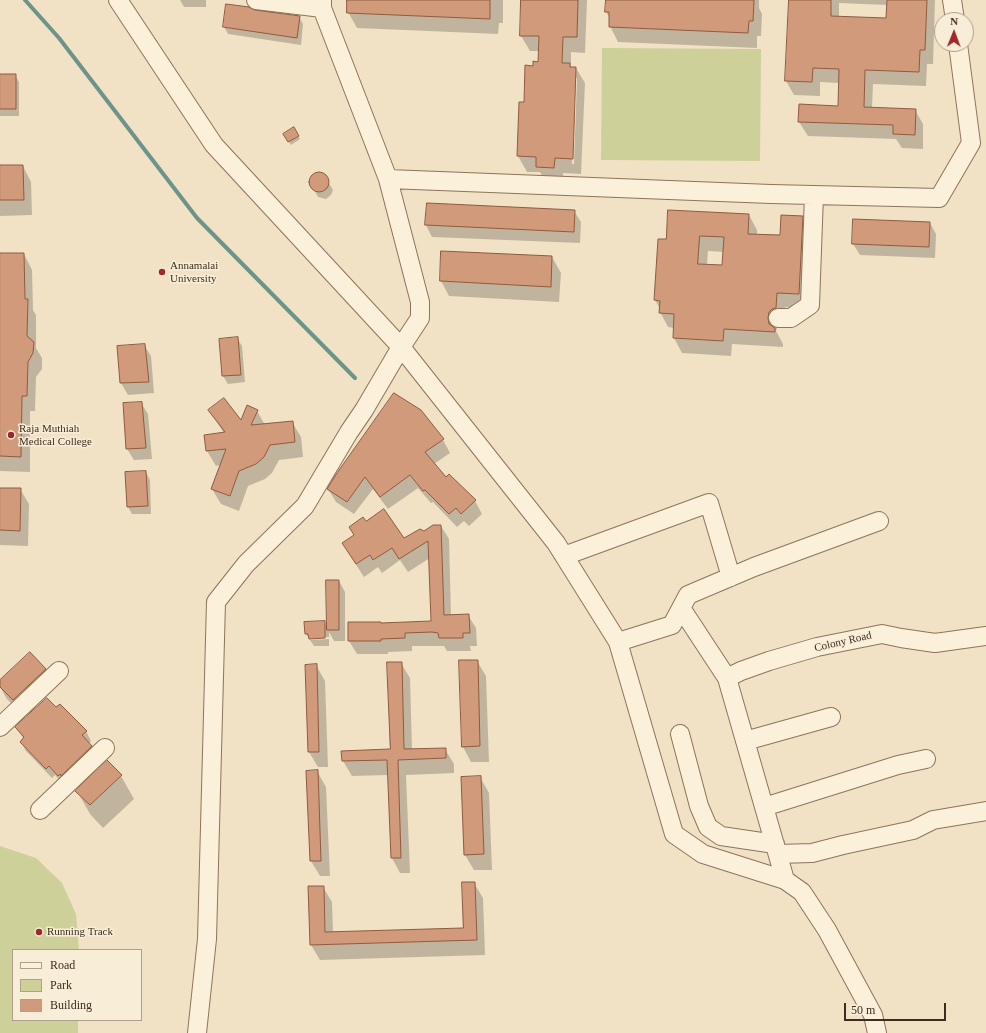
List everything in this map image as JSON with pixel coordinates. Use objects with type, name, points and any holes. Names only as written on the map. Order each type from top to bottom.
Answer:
[{"type":"street","points":[[118,0],[214,145],[401,347],[556,544],[618,642],[674,834],[703,854],[785,880],[802,892],[828,930],[873,1015],[877,1033]]},
{"type":"street","points":[[197,1033],[207,939],[216,602],[246,564],[305,506],[420,318],[420,302],[388,179],[322,4],[256,0]]},
{"type":"street","points":[[952,0],[954,12]]},
{"type":"street","points":[[388,179],[771,194],[939,198],[971,144],[959,52]]},
{"type":"street","points":[[778,318],[791,318],[810,305],[814,195]]},
{"type":"street","points":[[564,556],[709,503],[731,577]]},
{"type":"street","points":[[618,642],[672,625],[688,595],[731,577],[879,521]]},
{"type":"street","points":[[681,608],[727,678],[785,880]]},
{"type":"street","name":"Colony Road","points":[[727,678],[741,671],[769,661],[817,647],[882,634],[935,643],[986,636]]},
{"type":"street","points":[[0,726],[59,671]]},
{"type":"street","points":[[746,741],[831,717]]},
{"type":"street","points":[[680,734],[699,806],[708,827],[721,836],[776,849],[812,853],[913,830],[932,820],[986,811]]},
{"type":"street","points":[[40,810],[105,748]]},
{"type":"street","points":[[764,807],[898,766],[926,759]]},
{"type":"green space","points":[[602,48],[761,49],[760,161],[601,160]]},
{"type":"green space","name":"Running Track","points":[[0,846],[36,858],[62,883],[76,914],[79,949],[12,949],[12,1021],[78,1021],[78,1033],[0,1033]]},
{"type":"building","points":[[347,0],[490,0],[490,19],[347,13]]},
{"type":"building","points":[[521,0],[578,0],[577,37],[563,37],[562,63],[570,63],[570,67],[576,67],[573,159],[555,158],[554,168],[536,167],[536,157],[517,156],[519,102],[524,102],[525,65],[533,66],[533,61],[538,62],[539,36],[520,36]]},
{"type":"building","points":[[606,0],[754,0],[753,21],[749,21],[748,33],[609,27],[609,12],[605,12]]},
{"type":"building","points":[[789,0],[831,0],[831,16],[886,18],[887,0],[927,0],[925,50],[920,50],[919,72],[865,70],[864,107],[916,109],[915,135],[893,134],[893,125],[798,122],[799,104],[838,106],[839,69],[813,68],[812,82],[785,81]]},
{"type":"building","points":[[226,4],[249,7],[255,10],[300,16],[297,38],[223,27]]},
{"type":"building","points":[[0,74],[16,74],[16,109],[0,109]]},
{"type":"building","points":[[294,127],[299,136],[288,142],[283,134]]},
{"type":"building","points":[[0,165],[23,165],[24,200],[0,200]]},
{"type":"building","points":[[319,172],[326,175],[329,182],[326,189],[319,192],[312,189],[309,182],[312,175]]},
{"type":"building","points":[[427,203],[575,210],[574,232],[425,225]]},
{"type":"building","points":[[668,210],[749,214],[748,234],[780,235],[781,215],[803,216],[799,294],[777,293],[776,308],[769,312],[768,318],[769,324],[775,328],[775,332],[724,329],[723,341],[673,338],[674,314],[659,313],[660,301],[654,300],[658,239],[666,239]],"holes":[[[700,236],[724,237],[722,265],[698,264]]]},
{"type":"building","points":[[853,219],[930,222],[929,247],[852,244]]},
{"type":"building","points":[[441,251],[552,256],[551,287],[440,281]]},
{"type":"building","points":[[0,253],[24,253],[25,299],[28,299],[27,336],[34,342],[33,353],[28,362],[27,396],[22,396],[21,457],[0,456]]},
{"type":"building","points":[[238,337],[241,375],[222,376],[219,339]]},
{"type":"building","points":[[145,344],[149,382],[120,383],[117,346]]},
{"type":"building","points":[[394,393],[421,410],[444,439],[425,452],[446,477],[449,474],[476,500],[461,514],[456,508],[449,514],[425,490],[423,491],[410,475],[380,497],[365,477],[347,502],[327,489]]},
{"type":"building","points":[[224,398],[241,420],[247,405],[258,410],[251,425],[293,421],[295,442],[270,445],[264,457],[256,464],[239,471],[230,496],[211,489],[226,449],[206,451],[204,435],[225,432],[208,410]]},
{"type":"building","points":[[142,402],[146,448],[126,449],[123,403]]},
{"type":"building","points":[[146,471],[148,506],[127,507],[125,472]]},
{"type":"building","points":[[0,488],[21,488],[20,531],[0,530]]},
{"type":"building","points":[[384,509],[404,538],[420,529],[424,531],[433,525],[441,525],[444,615],[469,614],[470,633],[463,633],[463,638],[439,638],[438,633],[432,632],[405,633],[405,638],[381,639],[381,641],[348,641],[348,622],[381,623],[431,621],[428,541],[399,559],[392,548],[373,560],[370,555],[356,564],[342,543],[354,535],[349,527],[363,517],[366,521]]},
{"type":"building","points":[[326,580],[339,580],[339,630],[327,630]]},
{"type":"building","points":[[325,621],[325,638],[309,639],[308,634],[305,634],[304,622]]},
{"type":"building","points":[[30,652],[46,669],[13,700],[0,687],[0,680]]},
{"type":"building","points":[[459,660],[478,660],[480,746],[462,747]]},
{"type":"building","points":[[387,662],[402,662],[404,749],[446,748],[446,758],[398,760],[401,858],[391,858],[387,760],[342,761],[341,751],[390,749]]},
{"type":"building","points":[[317,664],[319,752],[308,752],[305,665]]},
{"type":"building","points":[[47,698],[56,707],[60,704],[87,731],[82,735],[92,746],[61,776],[60,774],[58,776],[49,766],[46,769],[20,742],[24,737],[15,727]]},
{"type":"building","points":[[107,760],[122,775],[90,805],[75,791]]},
{"type":"building","points":[[318,770],[321,861],[310,861],[306,771]]},
{"type":"building","points":[[481,776],[484,854],[464,855],[461,777]]},
{"type":"building","points":[[462,882],[475,882],[477,940],[310,945],[308,886],[324,886],[325,932],[463,928]]},
{"type":"waterway","points":[[25,0],[59,38],[197,218],[355,378]]},
{"type":"place","name":"Annamalai University","points":[[162,272]]},
{"type":"place","name":"Raja Muthiah Medical College","points":[[11,435]]},
{"type":"place","name":"Running Track","points":[[39,932]]}]
